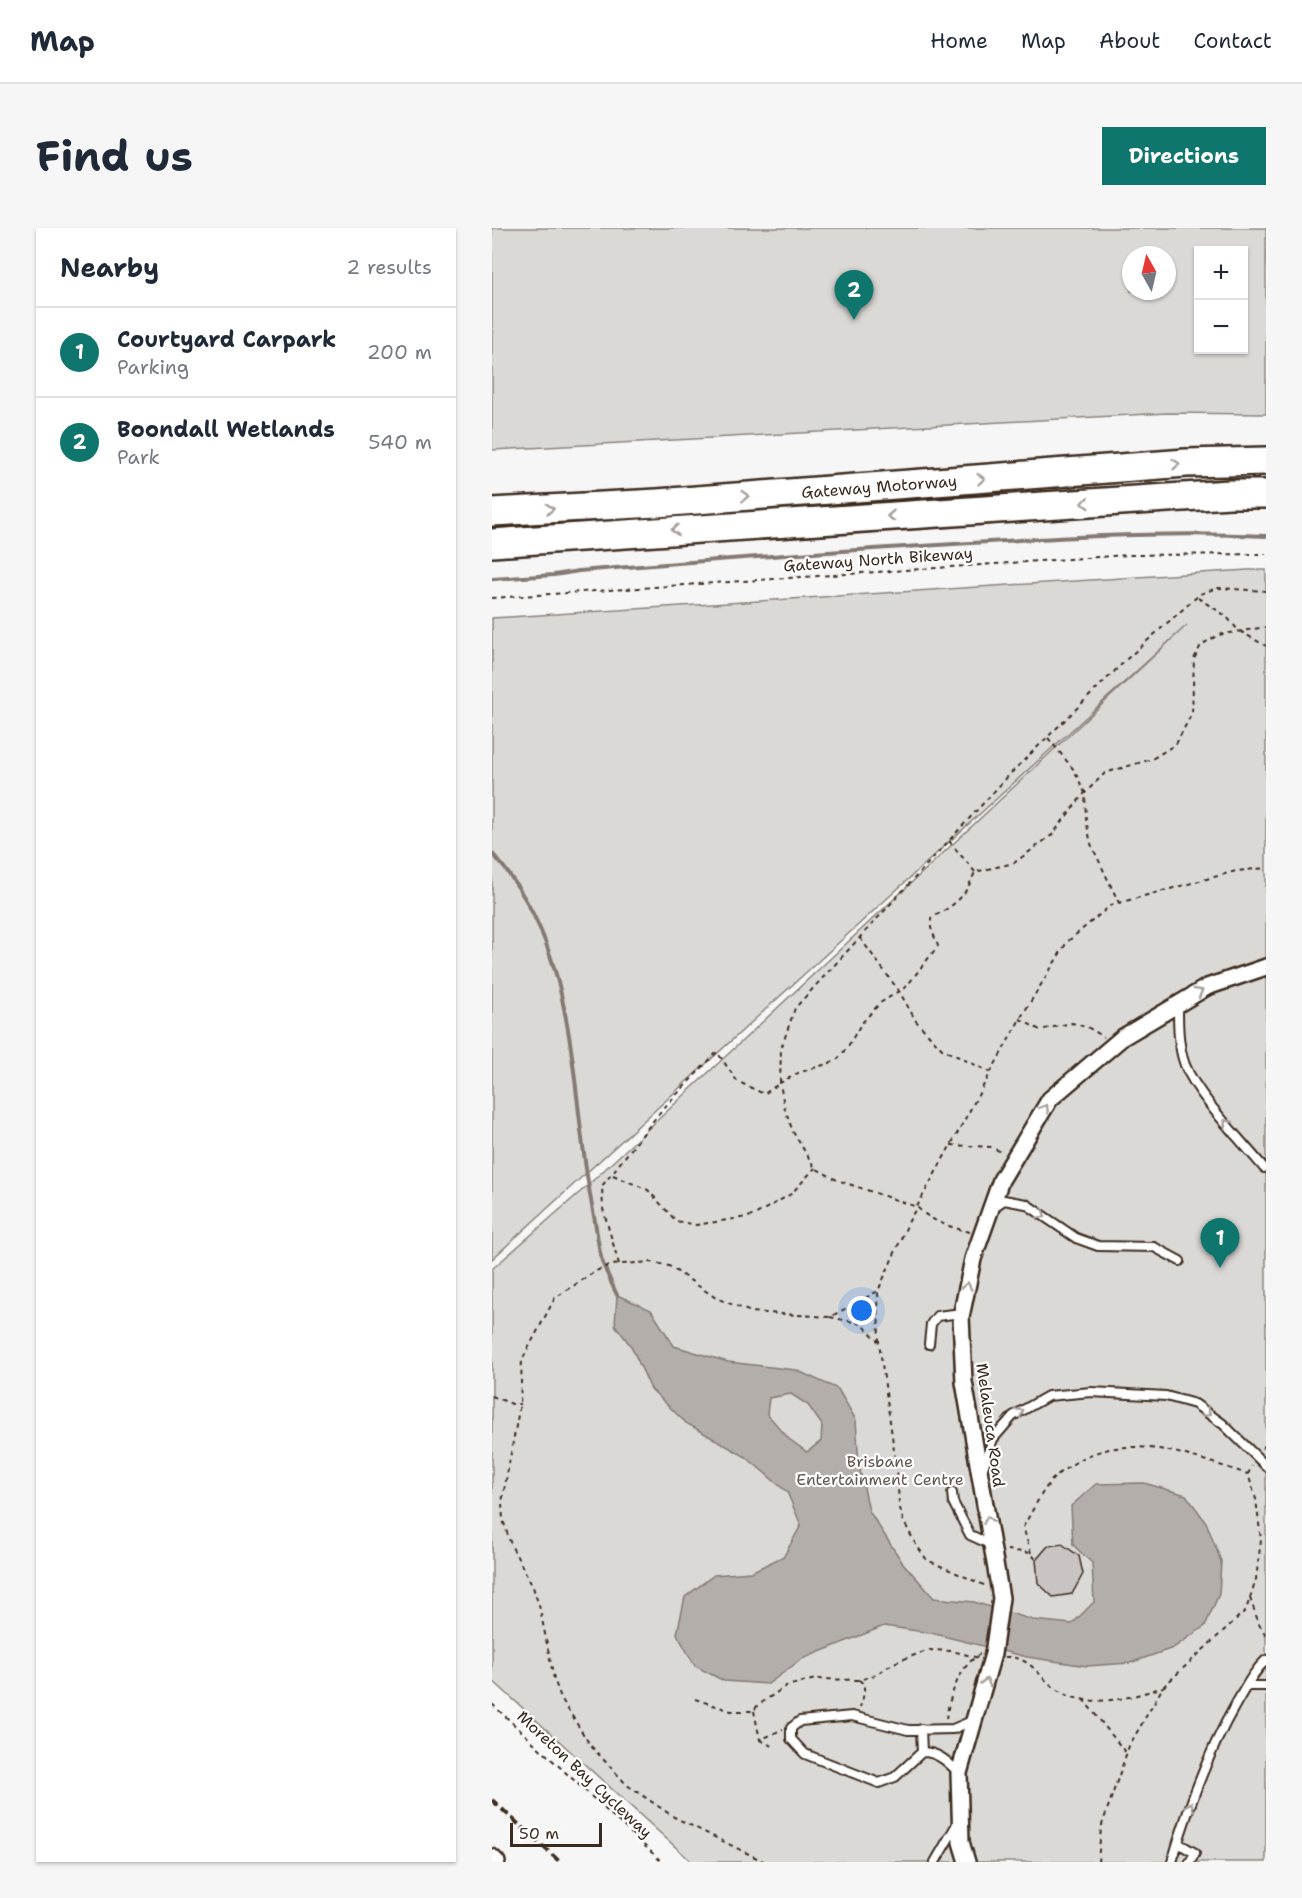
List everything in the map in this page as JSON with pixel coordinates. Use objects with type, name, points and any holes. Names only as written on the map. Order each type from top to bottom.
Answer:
[{"type":"highway","name":"Gateway Motorway","points":[[492,512],[657,503],[1186,463],[1266,460]]},
{"type":"highway","name":"Gateway Motorway","points":[[492,543],[1230,494],[1266,494]]},
{"type":"street","name":"Melaleuca Road","points":[[992,1655],[1001,1598],[964,1382],[962,1313],[973,1259],[1001,1180],[1050,1099],[1123,1037],[1207,987],[1266,967]]},
{"type":"street","points":[[967,1862],[961,1842],[959,1773],[992,1655]]},
{"type":"street","points":[[492,1857],[497,1862]]},
{"type":"lane","points":[[1178,1004],[1178,1033],[1185,1065],[1203,1095],[1264,1168]]},
{"type":"lane","points":[[990,1210],[1004,1200],[1026,1204],[1076,1238],[1098,1246],[1154,1247],[1180,1262]]},
{"type":"lane","points":[[929,1344],[931,1324],[937,1317],[962,1313]]},
{"type":"lane","points":[[980,1478],[993,1439],[1013,1416],[1048,1396],[1091,1392],[1166,1396],[1195,1404],[1222,1424],[1266,1466]]},
{"type":"lane","points":[[952,1493],[953,1502],[970,1534],[993,1547]]},
{"type":"lane","points":[[1172,1862],[1180,1831],[1219,1733],[1256,1670],[1266,1660]]},
{"type":"lane","points":[[1247,1686],[1266,1686]]},
{"type":"lane","points":[[959,1773],[946,1760],[931,1752],[922,1752],[895,1777],[879,1783],[805,1755],[791,1739],[791,1728],[800,1721],[855,1717],[908,1730],[953,1729],[975,1720]]},
{"type":"lane","points":[[921,1730],[922,1752]]},
{"type":"lane","points":[[935,1862],[960,1818]]},
{"type":"lane","points":[[1178,1843],[1195,1852],[1190,1862]]},
{"type":"path","name":"Gateway North Bikeway","points":[[492,598],[1104,556],[1174,553],[1266,554]]},
{"type":"path","points":[[982,1234],[952,1228],[925,1216],[917,1207],[837,1180],[815,1168],[793,1132],[784,1106],[780,1083],[781,1048],[795,1008],[1012,772],[1129,657],[1197,597],[1217,588],[1266,591]]},
{"type":"path","points":[[1197,597],[1226,616],[1238,630],[1266,645]]},
{"type":"path","points":[[975,872],[1014,862],[1052,835],[1085,793],[1105,773],[1152,759],[1176,744],[1192,713],[1194,659],[1201,645],[1218,635],[1266,627]]},
{"type":"path","points":[[1047,737],[1074,770],[1085,793],[1086,820],[1091,844],[1119,903]]},
{"type":"path","points":[[949,841],[975,872]]},
{"type":"path","points":[[986,1586],[927,1560],[903,1520],[899,1504],[897,1472],[879,1342],[878,1291],[917,1207],[1020,1019],[1067,942],[1111,905],[1236,871],[1266,868]]},
{"type":"path","points":[[619,1264],[603,1209],[602,1186],[661,1111],[717,1052],[737,1081],[764,1094],[798,1073],[836,1061],[847,1048],[861,1024],[880,1003],[906,987],[938,946],[931,928],[931,918],[951,907],[966,893],[975,872]]},
{"type":"path","points":[[860,938],[899,991],[916,1021],[942,1048],[991,1072]]},
{"type":"path","points":[[1020,1019],[1040,1030],[1072,1023],[1089,1028],[1104,1037],[1112,1046]]},
{"type":"path","points":[[951,1145],[991,1147],[1014,1158]]},
{"type":"path","points":[[612,1174],[648,1190],[676,1221],[696,1225],[753,1216],[791,1194],[815,1168]]},
{"type":"path","points":[[765,1862],[674,1817],[627,1785],[590,1745],[561,1698],[554,1679],[540,1609],[533,1587],[511,1545],[502,1520],[502,1502],[520,1404],[522,1360],[555,1298],[610,1264],[651,1262],[669,1266],[716,1298],[751,1312],[830,1317],[862,1324],[879,1342]]},
{"type":"path","points":[[830,1317],[878,1291]]},
{"type":"path","points":[[492,1396],[512,1404],[520,1404]]},
{"type":"path","points":[[1262,1449],[1266,1443]]},
{"type":"path","points":[[1036,1560],[1031,1553],[1023,1527],[1053,1478],[1079,1460],[1112,1448],[1143,1447],[1188,1454],[1248,1474]]},
{"type":"path","points":[[1098,1862],[1101,1828],[1126,1753],[1163,1687],[1246,1610],[1256,1579],[1261,1540],[1256,1498],[1248,1474],[1252,1465]]},
{"type":"path","points":[[993,1547],[1031,1553]]},
{"type":"path","points":[[1250,1598],[1258,1624],[1266,1636]]},
{"type":"path","points":[[776,1749],[760,1740],[754,1711],[765,1699],[786,1686],[798,1682],[816,1679],[859,1680],[873,1676],[894,1663],[930,1650],[952,1651],[974,1657],[992,1655],[1014,1657],[1027,1661],[1041,1676],[1063,1693],[1083,1699],[1100,1701],[1131,1698],[1163,1687]]},
{"type":"path","points":[[945,1729],[948,1704],[961,1674],[974,1657],[992,1655]]},
{"type":"path","points":[[855,1717],[864,1694],[864,1684],[859,1680]]},
{"type":"path","points":[[695,1699],[731,1711],[754,1711]]},
{"type":"path","points":[[1083,1699],[1126,1753]]},
{"type":"path","name":"Moreton Bay Cycleway","points":[[492,1704],[662,1862]]},
{"type":"path","points":[[760,1740],[781,1729],[791,1728]]},
{"type":"green space","points":[[492,228],[1266,228],[1266,414],[1167,413],[492,450]]},
{"type":"green space","name":"Brisbane Entertainment Centre","points":[[1266,570],[1266,1862],[692,1862],[492,1680],[492,1269],[587,1186],[1187,625],[492,1259],[492,618]]},
{"type":"shaded area","points":[[617,1295],[651,1310],[674,1346],[728,1362],[796,1370],[838,1389],[856,1420],[859,1465],[869,1511],[902,1562],[934,1598],[974,1602],[1033,1620],[1072,1624],[1094,1602],[1092,1563],[1073,1545],[1071,1506],[1096,1484],[1144,1483],[1186,1495],[1206,1522],[1221,1561],[1219,1594],[1205,1626],[1173,1648],[1130,1663],[1087,1666],[1027,1657],[931,1633],[884,1626],[802,1659],[768,1684],[724,1681],[695,1666],[677,1634],[685,1597],[714,1575],[751,1572],[784,1556],[801,1525],[787,1492],[746,1457],[686,1423],[651,1389],[631,1346],[615,1325]],"holes":[[[791,1394],[808,1405],[822,1425],[821,1441],[807,1452],[789,1439],[767,1414],[769,1398]]]},
{"type":"building","points":[[1062,1544],[1079,1556],[1083,1574],[1072,1594],[1053,1597],[1038,1583],[1036,1560],[1048,1546]]},
{"type":"waterway","points":[[492,579],[758,557],[1020,540],[1143,535],[1266,536]]},
{"type":"waterway","points":[[492,853],[521,893],[543,935],[557,980],[567,1026],[599,1250],[617,1295]]},
{"type":"railway","points":[[492,1800],[560,1862]]},
{"type":"place","name":"Boondall Wetlands","points":[[854,320]]},
{"type":"place","name":"Courtyard Carpark","points":[[1220,1268]]}]
